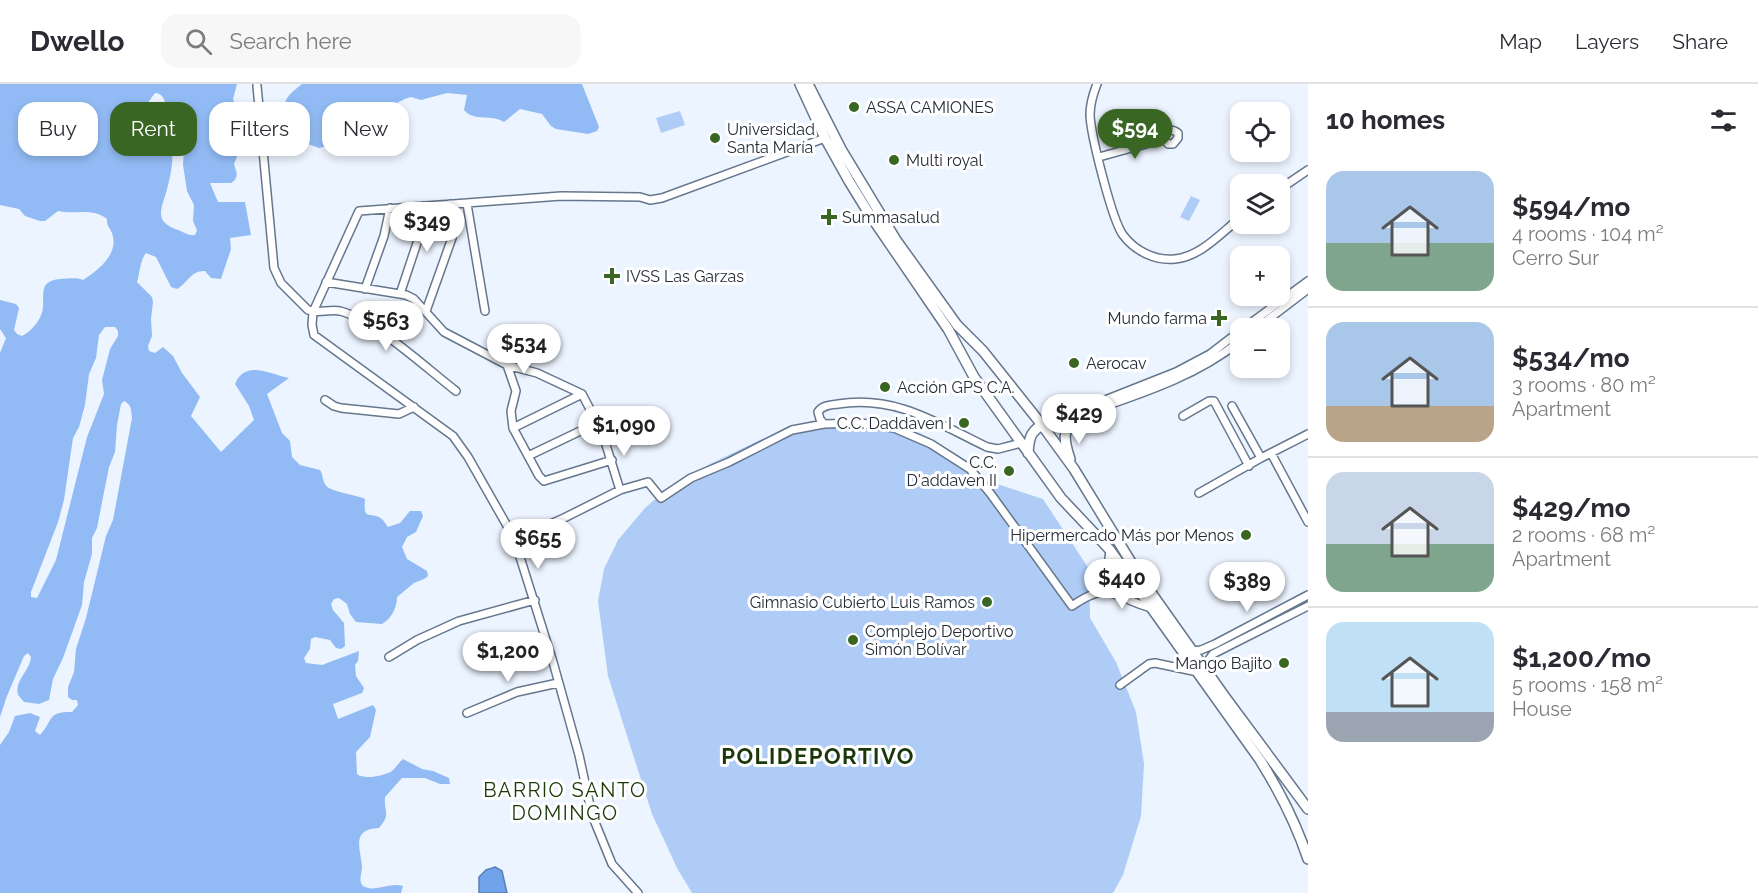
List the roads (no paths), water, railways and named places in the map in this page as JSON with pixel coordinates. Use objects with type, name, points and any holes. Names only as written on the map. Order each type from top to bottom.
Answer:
[{"type":"main road","points":[[800,84],[825,138],[868,212],[939,316],[974,376],[1061,498],[1110,550],[1152,608],[1308,809]]},
{"type":"main road","points":[[808,84],[841,149],[896,240],[957,326],[983,351],[1074,469],[1125,553],[1193,651],[1202,671],[1282,796],[1300,834],[1308,859]]},
{"type":"main road","points":[[1074,469],[1064,442],[1064,433],[1077,416]]},
{"type":"main road","points":[[1028,453],[1033,430],[1042,425]]},
{"type":"street","points":[[1097,84],[1090,118],[1107,193],[1121,233],[1131,245],[1143,253],[1164,260],[1185,258],[1197,252],[1230,226]]},
{"type":"street","points":[[257,86],[274,268],[282,283],[303,307],[313,312],[324,309],[340,311],[376,328],[456,391]]},
{"type":"street","points":[[638,893],[612,864],[592,815],[579,755],[535,600],[514,540],[461,446],[443,427],[314,334],[313,312],[358,211],[561,196],[650,200],[662,198],[825,138]]},
{"type":"street","points":[[1099,157],[1166,145]]},
{"type":"street","points":[[1290,182],[1308,170]]},
{"type":"street","points":[[426,311],[452,238],[450,204]]},
{"type":"street","points":[[468,204],[486,311]]},
{"type":"street","points":[[400,294],[417,243],[423,206]]},
{"type":"street","points":[[366,289],[384,236],[390,208]]},
{"type":"street","points":[[1258,318],[1308,281]]},
{"type":"street","points":[[326,282],[400,294],[414,299],[444,332],[507,364],[556,381],[582,394],[612,460],[620,490]]},
{"type":"street","points":[[1270,318],[1308,289]]},
{"type":"street","points":[[1042,425],[1176,372],[1210,354],[1230,339]]},
{"type":"street","points":[[1077,416],[1199,370],[1230,349]]},
{"type":"street","points":[[507,364],[516,391],[511,411],[513,428],[544,482],[612,460]]},
{"type":"street","points":[[513,428],[582,394]]},
{"type":"street","points":[[325,400],[341,408],[399,414],[414,407]]},
{"type":"street","points":[[1183,416],[1209,401],[1214,401],[1248,466]]},
{"type":"street","points":[[824,424],[818,416],[820,408],[850,402],[874,402],[914,412],[987,447],[998,449],[1021,443]]},
{"type":"street","points":[[1232,406],[1261,458]]},
{"type":"street","points":[[528,456],[597,423]]},
{"type":"street","points":[[514,540],[620,490],[648,482],[661,498],[691,478],[729,462],[792,430],[824,424],[861,423],[894,428],[931,444],[970,469],[1072,606],[1093,593],[1104,582],[1110,550]]},
{"type":"street","points":[[1199,493],[1308,434]]},
{"type":"street","points":[[1271,453],[1305,511],[1308,522]]},
{"type":"street","points":[[1093,593],[1113,592],[1141,606],[1152,608]]},
{"type":"street","points":[[1193,651],[1215,644],[1308,595]]},
{"type":"street","points":[[388,657],[417,640],[459,621],[535,600]]},
{"type":"street","points":[[1120,685],[1149,664],[1202,671],[1213,654],[1308,606]]},
{"type":"street","points":[[467,713],[517,692],[558,683]]},
{"type":"place","name":"ASSA CAMIONES","points":[[854,107]]},
{"type":"place","name":"Universidad Santa María","points":[[715,138]]},
{"type":"place","name":"Multi royal","points":[[894,160]]},
{"type":"place","name":"Summasalud","points":[[829,217]]},
{"type":"place","name":"IVSS Las Garzas","points":[[612,276]]},
{"type":"place","name":"Mundo farma","points":[[1219,318]]},
{"type":"place","name":"Aerocav","points":[[1074,363]]},
{"type":"place","name":"Acción GPS C.A.","points":[[885,387]]},
{"type":"place","name":"C.C. Daddaven I","points":[[964,423]]},
{"type":"place","name":"C.C. D'addaven II","points":[[1009,471]]},
{"type":"place","name":"Hipermercado Más por Menos","points":[[1246,535]]},
{"type":"place","name":"Gimnasio Cubierto Luis Ramos","points":[[987,602]]},
{"type":"place","name":"Complejo Deportivo Simón Bolívar","points":[[853,640]]},
{"type":"place","name":"Mango Bajito","points":[[1284,663]]},
{"type":"district","name":"POLIDEPORTIVO","points":[[818,756]]},
{"type":"district","name":"BARRIO SANTO DOMINGO","points":[[565,802]]}]
